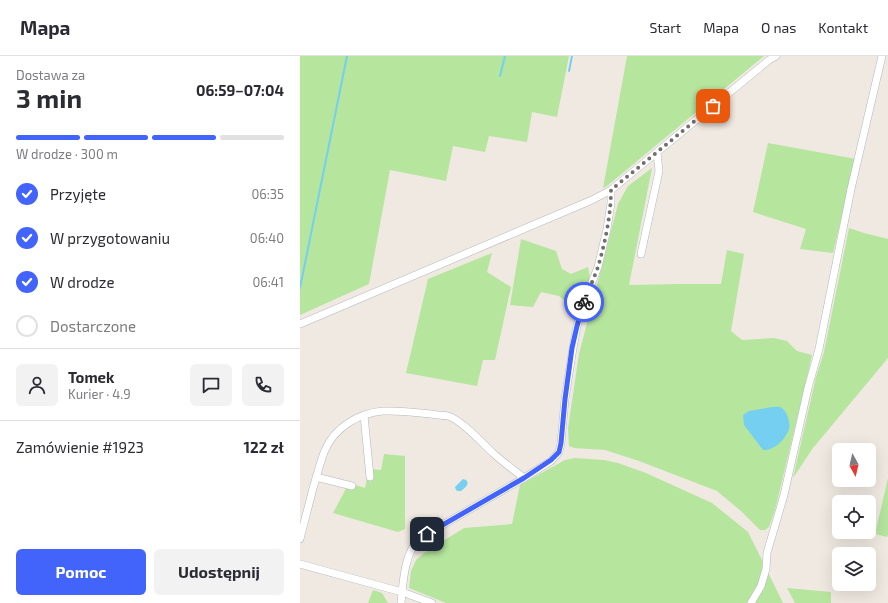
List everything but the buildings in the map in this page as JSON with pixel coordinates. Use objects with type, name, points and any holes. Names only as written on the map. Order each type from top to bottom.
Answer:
[{"type":"street","points":[[300,324],[592,200],[611,190],[769,60],[776,56]]},
{"type":"street","points":[[751,603],[761,586],[766,569],[767,553],[784,495],[808,388],[819,349],[851,189],[882,56]]},
{"type":"street","points":[[641,254],[659,170],[657,152]]},
{"type":"street","points":[[401,603],[405,567],[412,550],[419,540],[524,478],[551,460],[559,452],[572,348],[585,300],[600,260],[610,210],[611,190]]},
{"type":"street","points":[[300,539],[316,477],[325,450],[335,434],[344,426],[354,419],[374,413],[384,411],[404,412],[448,416],[454,418],[524,478]]},
{"type":"street","points":[[364,416],[370,477]]},
{"type":"street","points":[[316,477],[352,486]]},
{"type":"street","points":[[300,564],[402,592],[432,603]]},
{"type":"green space","points":[[300,56],[569,56],[557,117],[532,112],[527,142],[489,136],[485,152],[453,146],[446,181],[390,170],[369,284],[300,315]]},
{"type":"green space","points":[[627,56],[764,56],[603,188]]},
{"type":"green space","points":[[768,143],[856,159],[833,253],[800,249],[806,229],[753,212]]},
{"type":"green space","points":[[652,168],[629,285],[721,284],[727,250],[744,254],[731,331],[742,340],[774,338],[787,341],[797,351],[812,355],[775,510],[769,527],[765,530],[760,530],[742,512],[717,491],[639,461],[605,450],[574,448],[569,446],[568,428],[579,354],[618,204],[628,186]]},
{"type":"green space","points":[[849,228],[888,239],[888,358],[813,448],[793,478],[816,377],[824,352]]},
{"type":"green space","points":[[521,239],[556,251],[562,269],[571,274],[588,267],[590,278],[577,311],[559,296],[541,292],[533,307],[510,305]]},
{"type":"green space","points":[[492,253],[487,272],[511,287],[495,360],[483,360],[477,386],[406,373],[428,279]]},
{"type":"green space","points":[[384,454],[405,456],[405,529],[398,532],[333,513],[349,483],[365,488],[369,469],[381,470]]},
{"type":"green space","points":[[575,458],[604,460],[618,463],[646,473],[712,503],[748,532],[783,603],[446,603],[409,588],[411,571],[416,560],[424,553],[464,528],[512,524],[520,485],[565,460]]},
{"type":"green space","points":[[888,478],[887,537],[876,534]]},
{"type":"green space","points":[[787,588],[831,592],[831,603],[795,603]]},
{"type":"green space","points":[[373,590],[382,593],[388,603],[368,603]]},
{"type":"water","points":[[780,407],[784,410],[789,421],[789,429],[779,444],[771,449],[763,450],[744,425],[743,415],[749,411]]},
{"type":"water","points":[[463,479],[467,481],[466,486],[461,491],[456,490],[455,487]]},
{"type":"waterway","points":[[300,288],[347,56]]},
{"type":"waterway","points":[[500,76],[505,56]]},
{"type":"waterway","points":[[569,71],[572,56]]},
{"type":"way so far","points":[[584,302],[598,267],[607,229],[611,203],[611,190],[713,106]]},
{"type":"route","points":[[427,534],[524,478],[551,460],[559,452],[572,348],[584,302]]}]
